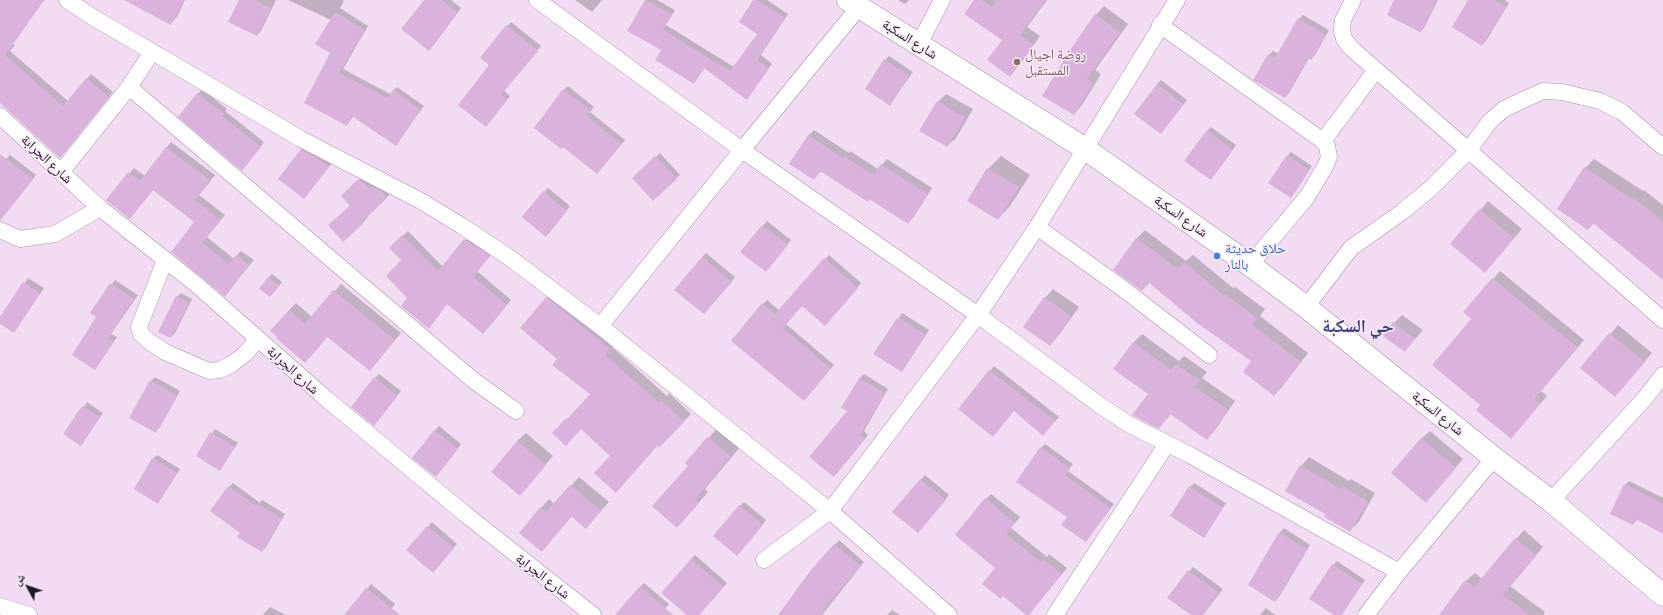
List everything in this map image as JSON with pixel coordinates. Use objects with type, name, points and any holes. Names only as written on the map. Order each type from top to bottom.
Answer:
[{"type":"main road","name":"شارع السكبة","points":[[854,4],[1084,148],[1250,265],[1306,307],[1551,502],[1663,595]]},
{"type":"street","points":[[67,0],[91,16],[301,139],[421,201],[510,258],[600,326],[830,511],[949,615]]},
{"type":"street","points":[[537,0],[742,150],[978,315],[1101,406],[1130,425],[1281,505],[1399,572]]},
{"type":"street","points":[[919,44],[942,0]]},
{"type":"street","points":[[764,560],[830,511],[978,315],[1037,227],[1084,148],[1177,0]]},
{"type":"street","points":[[1353,0],[1343,20],[1342,30],[1344,39],[1351,48],[1663,320]]},
{"type":"street","points":[[600,326],[742,150],[854,4]]},
{"type":"street","points":[[1160,25],[1327,146],[1329,157],[1326,165],[1307,197],[1250,265]]},
{"type":"street","points":[[61,172],[129,87],[152,52]]},
{"type":"street","points":[[1322,141],[1376,70]]},
{"type":"street","points":[[129,87],[473,380],[516,411]]},
{"type":"street","points":[[1306,307],[1351,248],[1402,212],[1431,188],[1468,151],[1490,121],[1504,109],[1543,91],[1562,92],[1600,101],[1622,112],[1663,146]]},
{"type":"street","name":"شارع الجرابة","points":[[0,116],[100,208],[197,284],[323,396],[465,514],[593,615]]},
{"type":"street","points":[[0,230],[20,239],[55,234],[100,208]]},
{"type":"street","points":[[1037,227],[1122,288],[1209,355]]},
{"type":"street","points":[[165,260],[139,326],[141,334],[150,342],[165,352],[209,371],[220,370],[232,364],[245,354],[258,339]]},
{"type":"street","points":[[1551,502],[1645,398],[1663,375]]},
{"type":"street","points":[[1055,615],[1167,444]]},
{"type":"street","points":[[1366,615],[1399,572],[1494,458]]},
{"type":"street","points":[[0,606],[29,615]]},
{"type":"building","points":[[0,0],[44,0],[5,55],[63,106],[86,78],[109,97],[60,158],[0,103]]},
{"type":"building","points":[[124,0],[184,0],[171,25]]},
{"type":"building","points":[[239,0],[255,0],[271,8],[257,36],[228,22]]},
{"type":"building","points":[[424,0],[442,0],[458,12],[429,51],[401,29]]},
{"type":"building","points":[[645,0],[672,14],[663,30],[730,71],[757,34],[739,22],[753,0],[757,0],[785,18],[757,60],[769,68],[747,100],[704,68],[694,84],[655,60],[661,50],[627,31]]},
{"type":"building","points":[[974,0],[981,0],[992,7],[997,0],[1045,0],[1020,35],[1033,45],[1010,77],[987,60],[1002,40],[964,14]]},
{"type":"building","points":[[1394,0],[1437,0],[1421,32],[1387,15]]},
{"type":"building","points":[[1468,0],[1494,0],[1506,7],[1482,46],[1452,27]]},
{"type":"building","points":[[335,12],[365,30],[339,73],[387,98],[393,90],[421,110],[396,146],[352,116],[347,126],[304,103],[330,53],[315,44]]},
{"type":"building","points":[[1095,14],[1120,32],[1087,79],[1093,83],[1074,115],[1042,96],[1072,47]]},
{"type":"building","points":[[1298,18],[1326,35],[1311,60],[1308,58],[1285,98],[1253,80],[1268,54],[1275,58]]},
{"type":"building","points":[[506,25],[538,51],[501,95],[507,100],[486,127],[458,105],[489,65],[480,58]]},
{"type":"building","points":[[884,59],[909,76],[890,106],[865,89]]},
{"type":"building","points":[[1157,84],[1183,104],[1161,134],[1134,114]]},
{"type":"building","points":[[563,89],[591,111],[587,116],[621,144],[597,174],[563,147],[561,149],[534,128]]},
{"type":"building","points":[[197,93],[224,114],[222,116],[261,147],[242,171],[178,117]]},
{"type":"building","points":[[937,101],[965,118],[947,147],[919,131]]},
{"type":"building","points":[[1207,130],[1233,150],[1211,180],[1184,161]]},
{"type":"building","points":[[808,135],[843,158],[844,156],[873,175],[881,164],[928,194],[908,224],[869,199],[868,202],[820,171],[814,180],[789,164]]},
{"type":"building","points":[[166,147],[211,181],[195,200],[220,220],[202,243],[229,264],[236,255],[249,265],[225,297],[171,252],[194,222],[153,190],[130,219],[106,200],[128,172],[140,181]]},
{"type":"building","points":[[301,149],[329,167],[304,199],[278,179]]},
{"type":"building","points":[[0,154],[33,179],[0,221]]},
{"type":"building","points":[[1287,155],[1309,170],[1291,198],[1268,183]]},
{"type":"building","points":[[655,156],[677,179],[653,201],[632,178]]},
{"type":"building","points":[[1584,167],[1633,200],[1634,198],[1663,222],[1663,280],[1593,223],[1588,230],[1557,209]]},
{"type":"building","points":[[987,168],[1019,187],[998,220],[967,201]]},
{"type":"building","points":[[358,179],[370,189],[372,187],[380,190],[387,198],[361,223],[362,225],[343,242],[328,225],[350,206],[341,196]]},
{"type":"building","points":[[543,191],[567,211],[546,237],[522,217]]},
{"type":"building","points":[[1479,209],[1514,238],[1485,273],[1450,244]]},
{"type":"building","points":[[762,225],[788,245],[766,272],[740,252]]},
{"type":"building","points":[[402,235],[438,271],[464,239],[490,256],[473,277],[507,305],[483,334],[447,304],[429,329],[401,306],[407,298],[386,276],[401,260],[389,248]]},
{"type":"building","points":[[1136,238],[1178,269],[1184,262],[1224,296],[1225,294],[1257,318],[1252,325],[1301,362],[1274,396],[1243,372],[1251,361],[1197,323],[1148,282],[1142,291],[1113,270]]},
{"type":"building","points":[[702,257],[732,282],[704,314],[674,290]]},
{"type":"building","points":[[824,258],[858,288],[825,326],[802,306],[783,328],[831,369],[804,401],[731,341],[762,303],[775,314]]},
{"type":"building","points":[[268,277],[279,286],[270,297],[259,289]]},
{"type":"building","points":[[1492,278],[1577,347],[1534,399],[1540,404],[1511,439],[1476,410],[1480,405],[1432,365],[1471,319],[1463,312]]},
{"type":"building","points":[[23,282],[40,293],[14,333],[0,324],[0,317]]},
{"type":"building","points":[[110,283],[134,299],[108,338],[114,342],[95,370],[72,355],[96,317],[90,313]]},
{"type":"building","points":[[333,290],[395,340],[370,371],[327,337],[305,363],[270,331],[289,310],[305,324]]},
{"type":"building","points":[[176,296],[189,303],[171,338],[158,332]]},
{"type":"building","points":[[546,297],[610,349],[605,355],[659,403],[661,400],[684,422],[659,448],[657,446],[616,493],[594,473],[610,456],[581,429],[566,446],[552,433],[566,418],[567,420],[590,394],[552,365],[557,359],[520,328]]},
{"type":"building","points":[[1044,297],[1071,316],[1050,346],[1023,327]]},
{"type":"building","points":[[898,317],[926,335],[902,372],[873,354]]},
{"type":"building","points":[[1393,322],[1415,339],[1405,352],[1383,336]]},
{"type":"building","points":[[1609,333],[1645,362],[1615,397],[1580,368]]},
{"type":"building","points":[[1133,342],[1171,370],[1175,364],[1199,380],[1195,387],[1228,410],[1207,440],[1170,414],[1159,429],[1132,415],[1148,394],[1113,369]]},
{"type":"building","points":[[989,370],[1055,421],[1043,436],[1014,411],[993,437],[958,409]]},
{"type":"building","points":[[374,377],[397,396],[374,426],[351,407]]},
{"type":"building","points":[[859,378],[885,393],[860,435],[865,439],[834,477],[809,457],[847,411],[841,408]]},
{"type":"building","points":[[150,380],[177,395],[156,433],[129,418]]},
{"type":"building","points":[[82,406],[100,417],[81,446],[63,434]]},
{"type":"building","points":[[434,430],[458,449],[436,477],[412,458]]},
{"type":"building","points":[[210,432],[235,447],[220,471],[196,456]]},
{"type":"building","points":[[707,437],[731,456],[695,500],[699,503],[677,528],[652,506],[688,466],[685,463]]},
{"type":"building","points":[[1421,438],[1456,468],[1426,503],[1391,473]]},
{"type":"building","points":[[517,441],[546,465],[520,496],[491,472]]},
{"type":"building","points":[[1040,447],[1070,468],[1065,475],[1110,508],[1086,542],[1061,525],[1067,517],[1016,482]]},
{"type":"building","points":[[152,458],[177,473],[158,504],[134,489]]},
{"type":"building","points":[[1300,465],[1341,489],[1342,486],[1368,502],[1350,532],[1324,517],[1325,514],[1285,491]]},
{"type":"building","points":[[920,479],[946,500],[918,533],[892,512]]},
{"type":"building","points":[[1624,484],[1663,504],[1663,534],[1636,519],[1633,525],[1610,514]]},
{"type":"building","points":[[570,485],[601,511],[586,529],[571,516],[542,552],[519,533],[540,507],[546,512]]},
{"type":"building","points":[[228,486],[256,506],[257,504],[282,518],[262,552],[237,537],[240,533],[210,511]]},
{"type":"building","points":[[1189,486],[1223,508],[1204,538],[1170,516]]},
{"type":"building","points":[[985,498],[1015,523],[1006,534],[1041,562],[1043,559],[1062,574],[1029,615],[1026,615],[1003,596],[1001,599],[982,584],[995,568],[955,535]]},
{"type":"building","points":[[739,505],[763,525],[737,556],[713,536]]},
{"type":"building","points":[[427,526],[454,548],[433,573],[406,550]]},
{"type":"building","points":[[1279,532],[1307,549],[1275,602],[1248,585]]},
{"type":"building","points":[[1515,538],[1536,556],[1503,595],[1530,615],[1439,615],[1465,580],[1474,587]]},
{"type":"building","points":[[834,544],[861,566],[829,602],[821,615],[778,615],[811,570]]},
{"type":"building","points":[[691,559],[724,587],[699,615],[687,615],[661,593]]},
{"type":"building","points":[[1332,564],[1362,584],[1342,615],[1334,615],[1309,599]]},
{"type":"building","points":[[1188,570],[1219,593],[1203,615],[1191,615],[1167,598]]},
{"type":"building","points":[[640,586],[673,615],[615,615]]},
{"type":"building","points":[[366,588],[400,615],[344,615]]},
{"type":"place","name":"روضة اجيال المستقبل","points":[[1017,62]]},
{"type":"place","name":"حلاق حديثة بالنار","points":[[1217,256]]},
{"type":"district","name":"حي السكبة","points":[[1358,326]]}]
